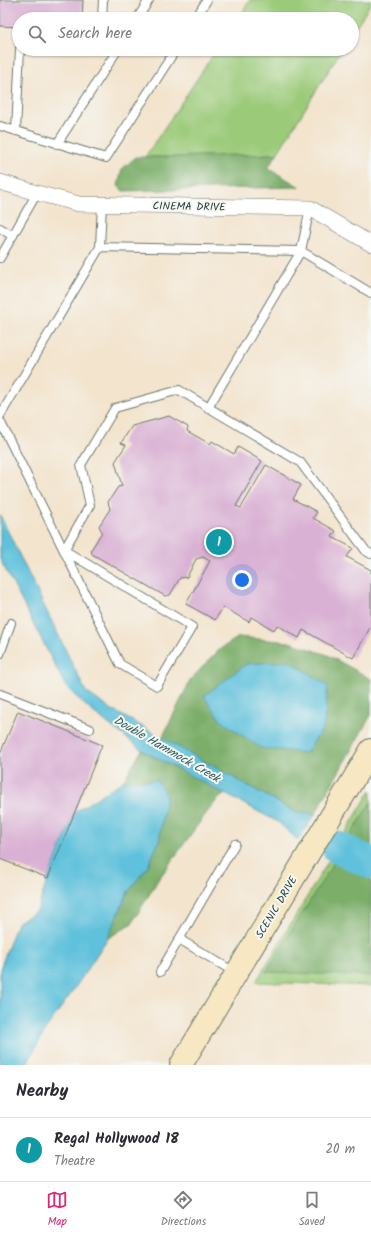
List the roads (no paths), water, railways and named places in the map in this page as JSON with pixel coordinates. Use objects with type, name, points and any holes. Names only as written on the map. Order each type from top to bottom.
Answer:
[{"type":"street","name":"CINEMA DRIVE","points":[[0,182],[79,204],[310,208],[371,244]]},
{"type":"street","name":"SCENIC DRIVE","points":[[182,1065],[371,750]]},
{"type":"lane","points":[[102,12],[103,0]]},
{"type":"lane","points":[[142,12],[150,0]]},
{"type":"lane","points":[[199,12],[207,0]]},
{"type":"lane","points":[[16,131],[20,56]]},
{"type":"lane","points":[[57,144],[114,56]]},
{"type":"lane","points":[[0,126],[106,158],[172,56]]},
{"type":"lane","points":[[0,258],[37,193]]},
{"type":"lane","points":[[0,416],[100,247],[102,204]]},
{"type":"lane","points":[[208,408],[301,251],[310,208]]},
{"type":"lane","points":[[0,228],[13,236]]},
{"type":"lane","points":[[100,247],[301,251],[371,293]]},
{"type":"lane","points":[[64,550],[90,505],[81,465],[115,408],[179,390],[300,462],[366,551],[371,554]]},
{"type":"lane","points":[[0,421],[120,664],[157,686],[192,627],[64,550]]},
{"type":"lane","points":[[0,654],[11,623]]},
{"type":"lane","points":[[0,694],[90,729]]},
{"type":"lane","points":[[160,972],[236,844]]},
{"type":"lane","points":[[179,939],[236,974]]},
{"type":"water","points":[[0,515],[86,692],[109,708],[297,813],[315,814],[298,840],[278,822],[142,750],[88,708],[66,687],[0,559]]},
{"type":"water","points":[[290,661],[328,686],[324,727],[306,753],[261,748],[221,721],[204,696],[246,664]]},
{"type":"water","points":[[157,780],[166,795],[159,841],[148,866],[128,892],[107,939],[73,991],[47,1027],[26,1065],[0,1065],[0,969],[17,923],[37,911],[48,878],[75,812],[123,781]]},
{"type":"waterway","name":"Double Hammock Creek","points":[[337,847],[371,863]]},
{"type":"place","name":"Regal Hollywood 18","points":[[219,542]]}]
